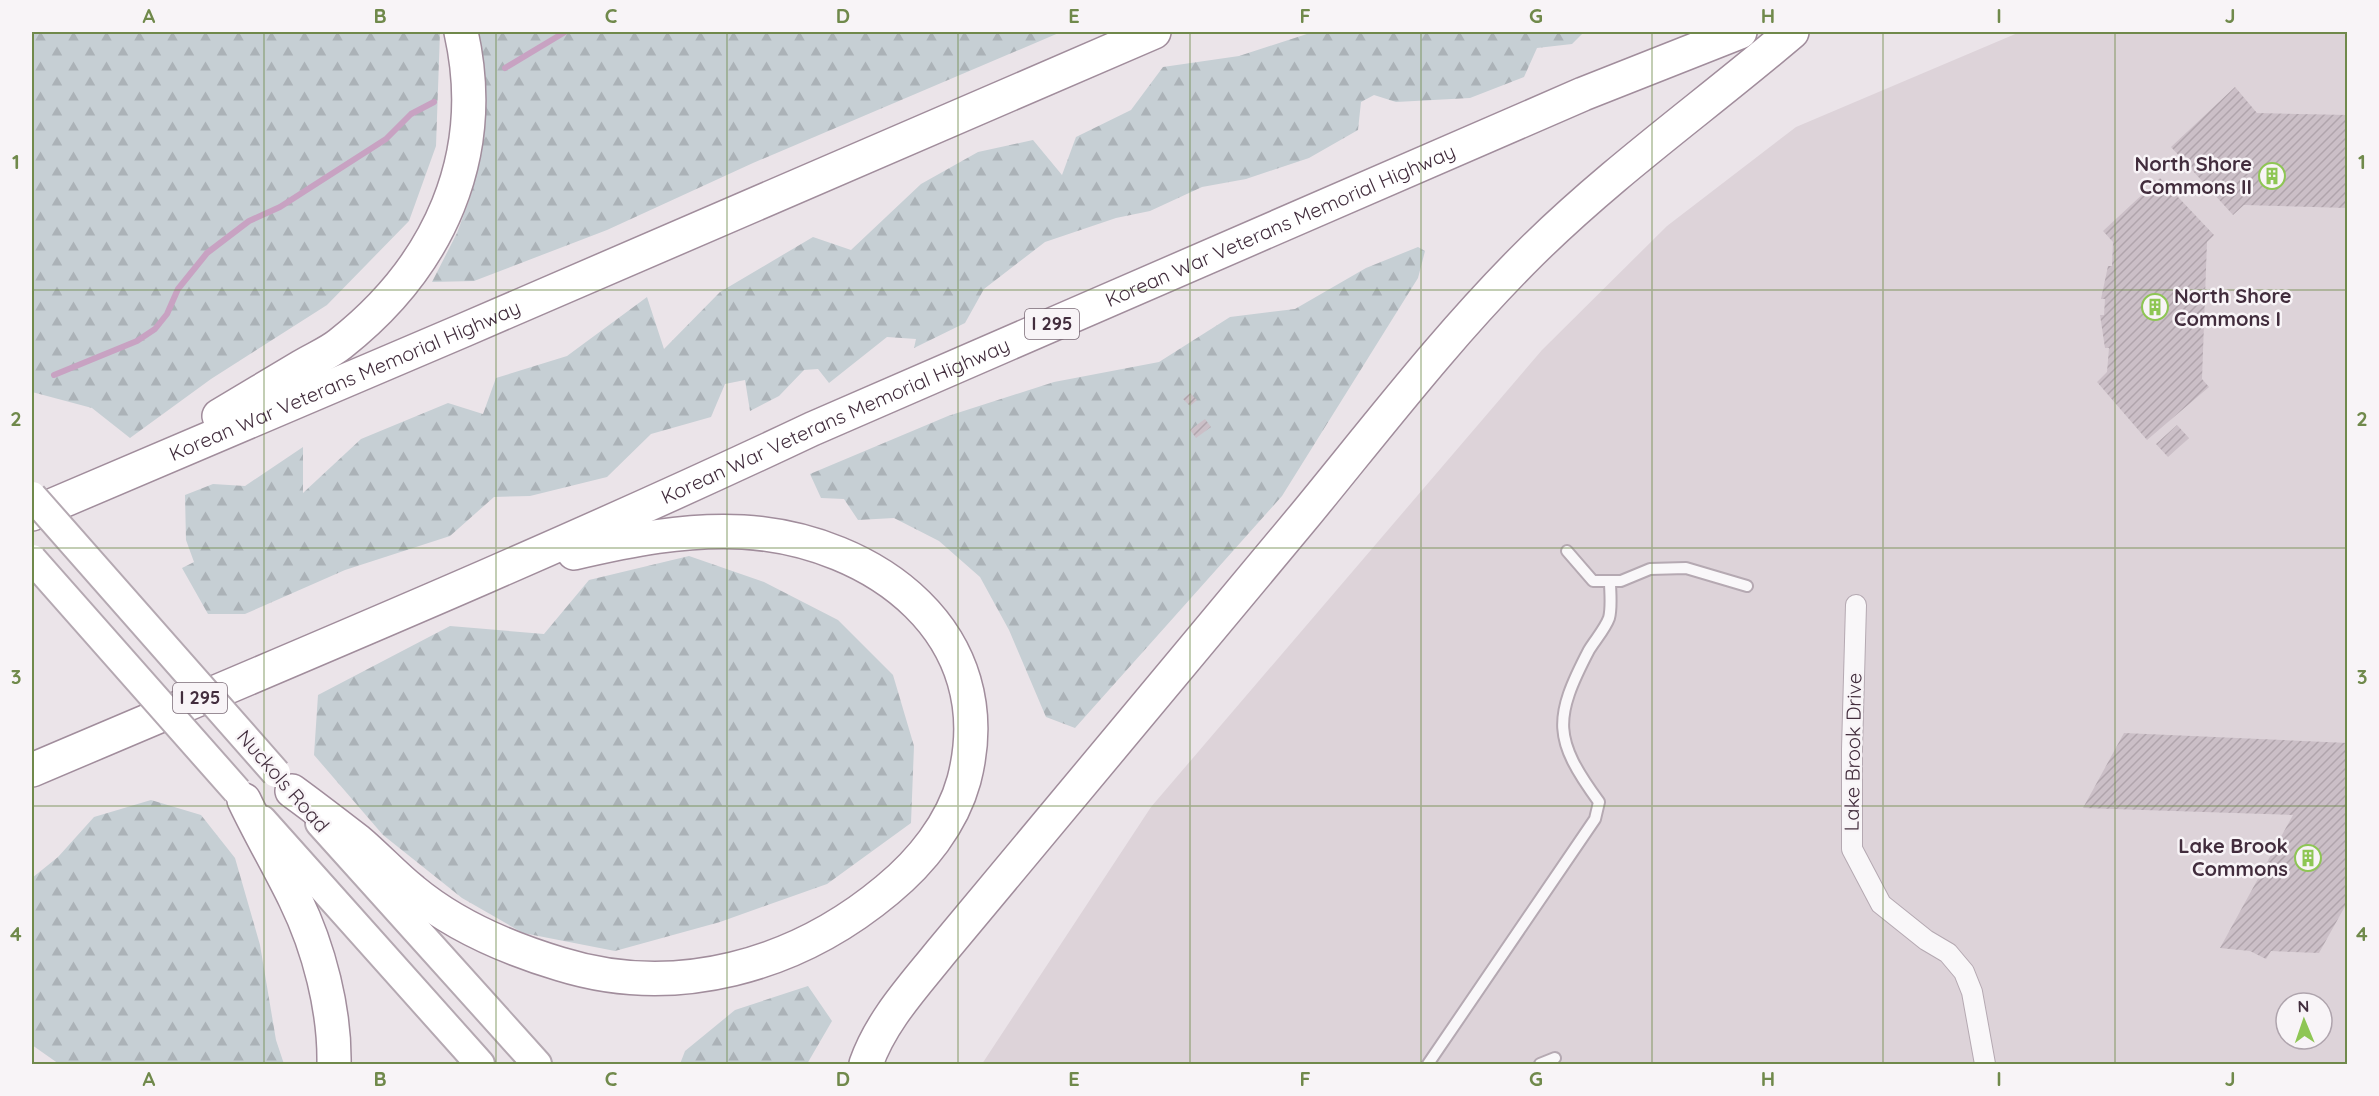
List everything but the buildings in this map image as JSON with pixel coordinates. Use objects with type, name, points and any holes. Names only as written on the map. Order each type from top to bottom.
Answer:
[{"type":"highway","points":[[92,488],[339,344],[400,284],[436,231],[462,165],[470,128],[471,96],[469,66],[461,32]]},
{"type":"highway","name":"Korean War Veterans Memorial Highway","points":[[32,514],[454,335],[1154,32]]},
{"type":"highway","name":"Korean War Veterans Memorial Highway","points":[[32,770],[682,490],[877,400],[1583,94],[1740,32]]},
{"type":"highway","points":[[866,1065],[881,1030],[927,970],[1415,382],[1503,281],[1595,191],[1644,150],[1732,83],[1792,32]]},
{"type":"highway","points":[[284,782],[358,842],[415,893],[461,922],[509,945],[558,964],[629,977],[668,979],[719,973],[757,964],[797,949],[863,910],[897,881],[934,840],[949,817],[963,782],[970,751],[971,721],[968,697],[954,653],[941,632],[922,607],[884,576],[843,556],[800,542],[747,532],[713,531],[647,536],[567,555],[368,626]]},
{"type":"highway","points":[[241,796],[296,900],[317,958],[330,1011],[334,1065]]},
{"type":"main road","name":"Nuckols Road","points":[[32,496],[422,939],[537,1065]]},
{"type":"main road","name":"Nuckols Road","points":[[32,559],[480,1065]]},
{"type":"street","name":"Lake Brook Drive","points":[[1856,605],[1852,849],[1881,904],[1926,940],[1948,953],[1964,972],[1972,992],[1985,1065]]},
{"type":"lane","points":[[1566,551],[1593,581],[1621,581],[1650,569],[1686,568],[1747,586]]},
{"type":"lane","points":[[1428,1065],[1595,819],[1599,802],[1581,777],[1569,754],[1562,734],[1562,719],[1589,650],[1609,618],[1610,581]]},
{"type":"lane","points":[[1539,1065],[1555,1058]]},
{"type":"shaded area","points":[[2020,32],[2347,32],[2347,1064],[982,1064],[1151,807],[1542,350],[1667,226],[1796,127]]},
{"type":"green space","points":[[32,32],[440,32],[436,146],[409,221],[327,305],[211,379],[130,438],[92,408],[32,392]]},
{"type":"green space","points":[[476,32],[1061,32],[753,163],[607,230],[474,281],[432,282],[457,233],[471,195],[482,120],[482,54]]},
{"type":"green space","points":[[1313,32],[1584,32],[1572,44],[1537,48],[1524,77],[1470,98],[1396,102],[1374,95],[1361,102],[1358,130],[1309,158],[1246,179],[1202,187],[1150,211],[1116,218],[1045,242],[984,289],[965,323],[914,348],[916,339],[887,337],[829,383],[818,369],[804,370],[779,396],[750,411],[745,380],[725,384],[711,417],[651,434],[607,477],[530,496],[494,497],[450,536],[345,570],[245,614],[208,614],[182,568],[194,562],[186,540],[185,495],[213,484],[245,486],[303,447],[303,493],[361,439],[448,403],[483,414],[496,378],[567,356],[647,297],[664,349],[720,292],[813,237],[851,250],[921,184],[978,152],[1033,140],[1062,175],[1076,137],[1131,110],[1163,67],[1239,56]]},
{"type":"green space","points":[[1418,247],[1425,251],[1418,278],[1282,496],[1075,728],[1046,717],[1009,630],[980,577],[939,541],[894,518],[858,520],[844,499],[821,498],[810,474],[948,416],[1054,382],[1159,362],[1230,317],[1295,309],[1366,268]]},
{"type":"green space","points":[[689,556],[764,582],[838,620],[893,675],[914,746],[911,823],[827,884],[720,922],[615,951],[523,933],[462,898],[383,835],[314,755],[318,695],[450,626],[544,634],[589,580]]},
{"type":"green space","points":[[151,800],[201,815],[235,858],[260,945],[276,1040],[284,1064],[59,1064],[32,1045],[32,878],[58,857],[94,817]]},
{"type":"green space","points":[[808,986],[832,1021],[807,1064],[680,1064],[685,1051],[735,1010]]},
{"type":"waterway","points":[[505,68],[565,32]]},
{"type":"waterway","points":[[54,375],[137,341],[155,329],[167,314],[178,289],[207,253],[249,221],[280,207],[386,139],[411,114],[434,102]]},
{"type":"place","name":"North Shore Commons II","points":[[2272,176]]},
{"type":"place","name":"North Shore Commons I","points":[[2155,307]]},
{"type":"place","name":"Lake Brook Commons","points":[[2308,858]]}]
